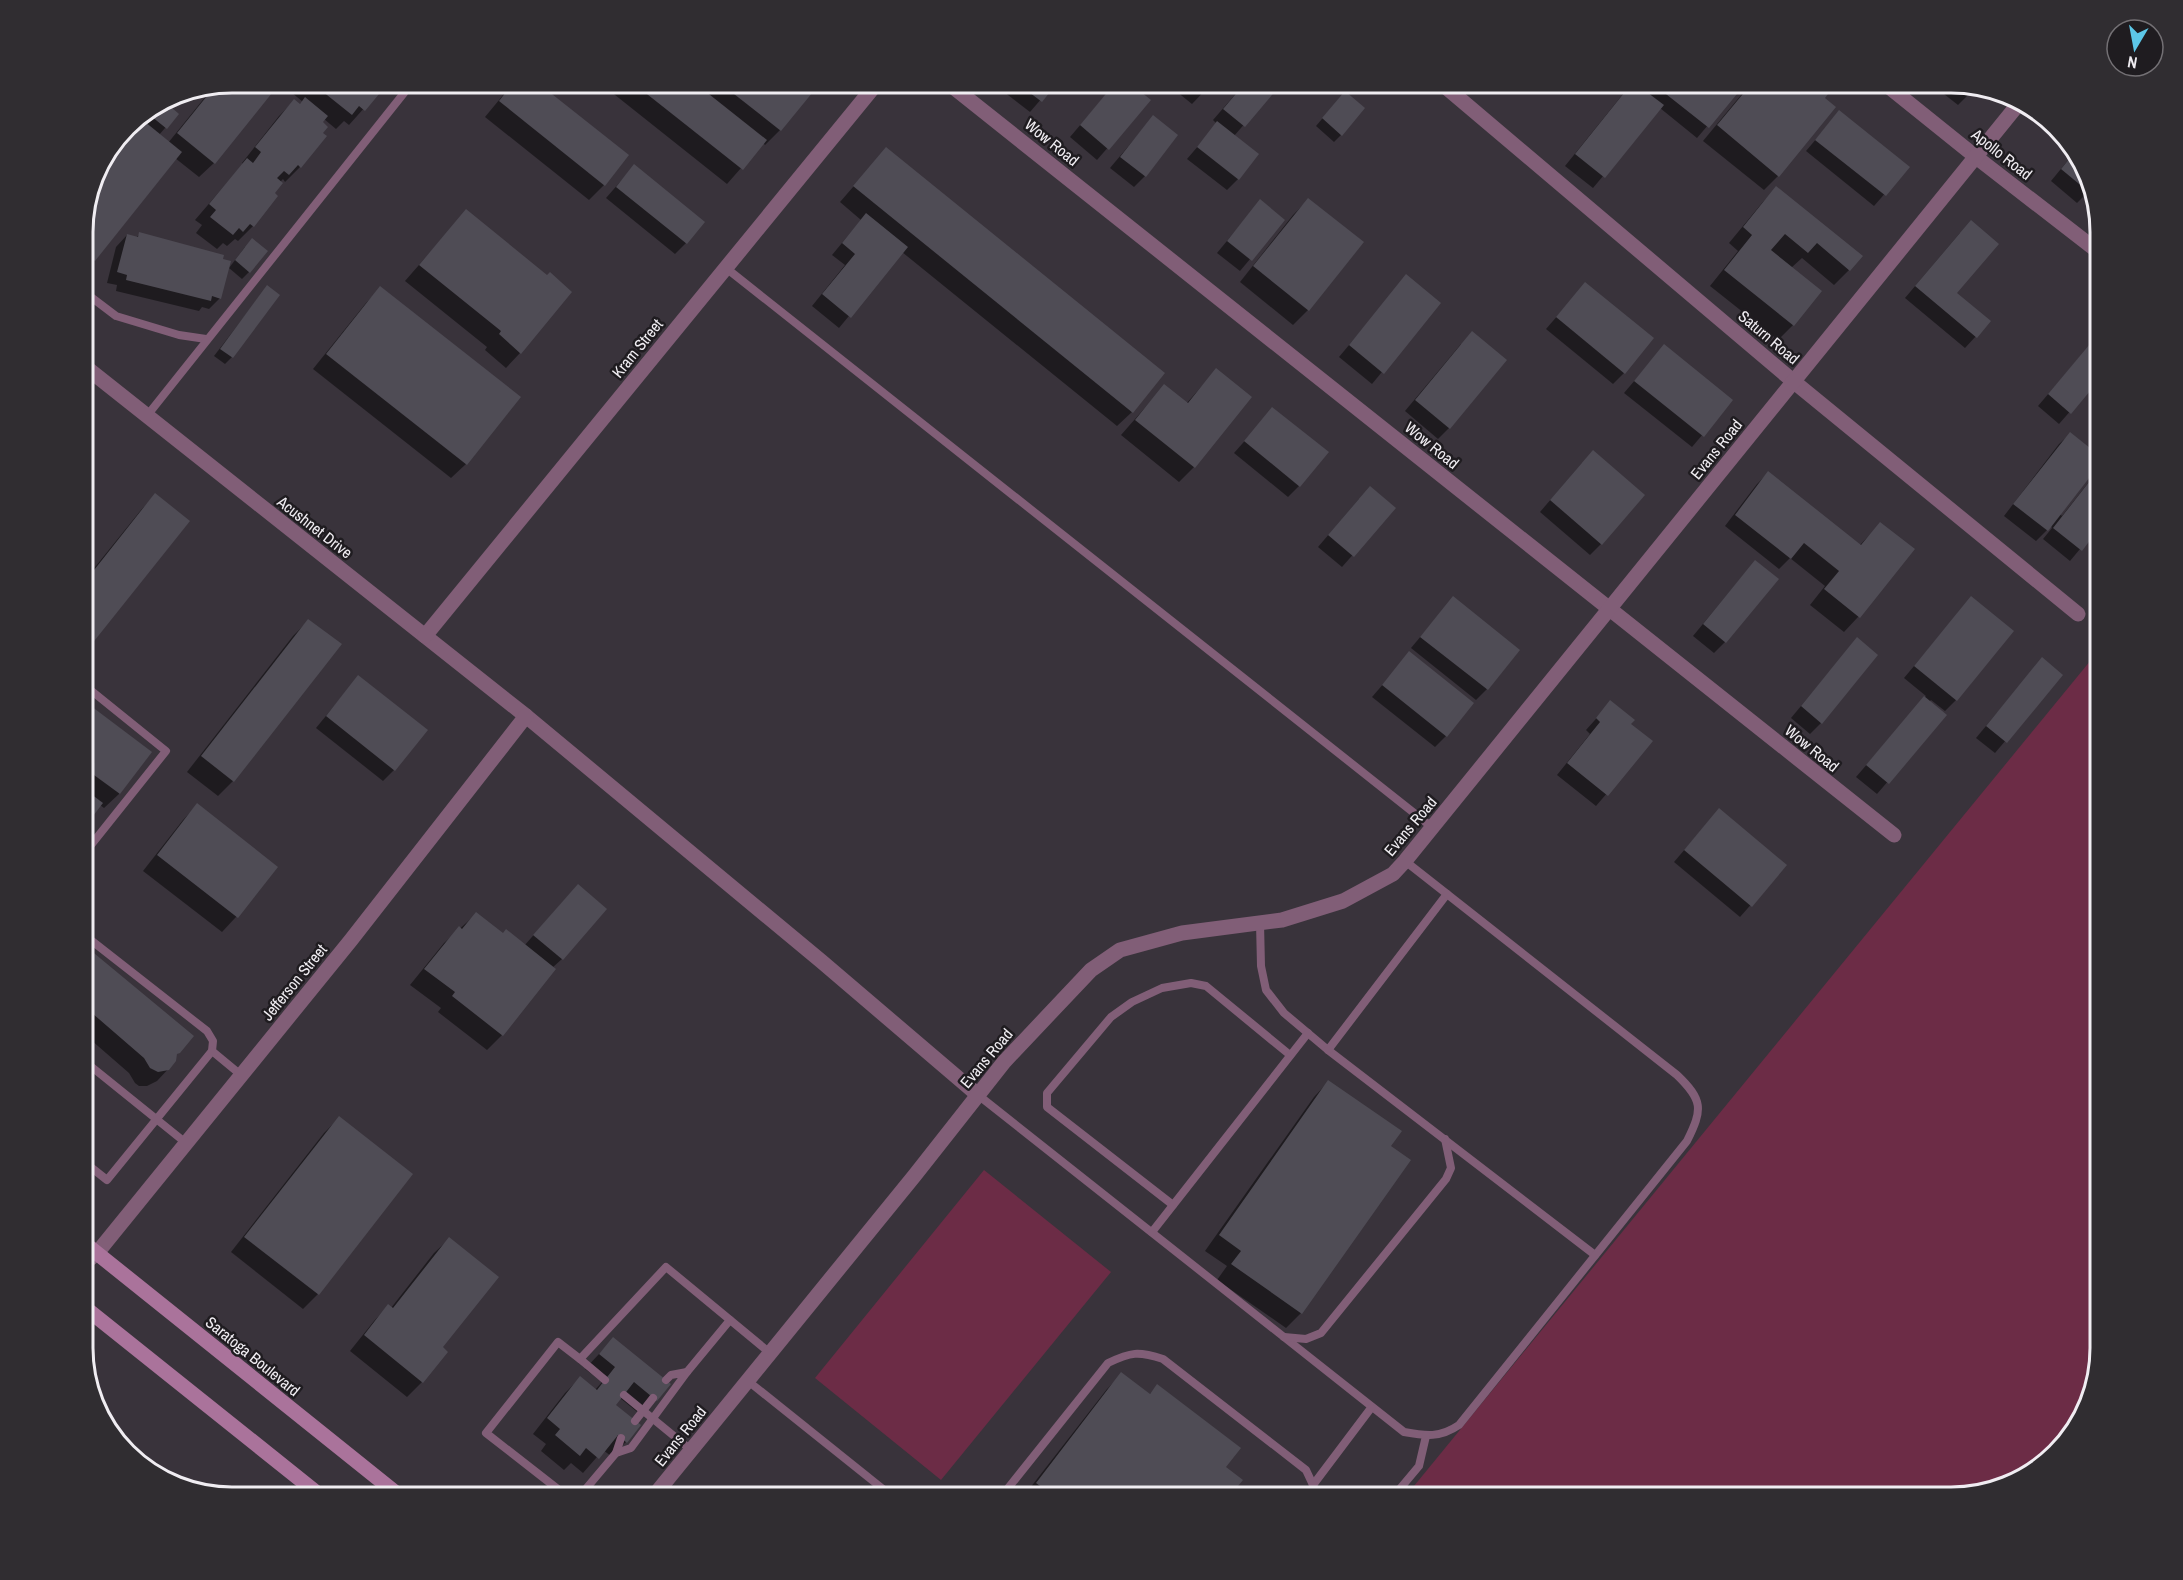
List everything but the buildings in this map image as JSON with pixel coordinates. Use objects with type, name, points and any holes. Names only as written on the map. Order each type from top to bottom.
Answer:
[{"type":"main road","name":"Saratoga Boulevard","points":[[93,1250],[389,1487]]},
{"type":"main road","points":[[93,1314],[309,1487]]},
{"type":"street","name":"Kram Street","points":[[425,636],[868,93]]},
{"type":"street","name":"Wow Road","points":[[962,93],[1894,835]]},
{"type":"street","name":"Saturn Road","points":[[1454,93],[1793,381],[2078,614]]},
{"type":"street","name":"Apollo Road","points":[[1897,93],[2090,245]]},
{"type":"street","name":"Evans Road","points":[[661,1487],[1004,1062],[1091,970],[1120,950],[1182,933],[1282,920],[1343,901],[1393,874],[1433,828],[2014,109]]},
{"type":"street","name":"Acushnet Drive","points":[[93,373],[526,716],[978,1095]]},
{"type":"street","name":"Jefferson Street","points":[[93,1256],[351,940],[526,716]]},
{"type":"lane","points":[[146,417],[404,93]]},
{"type":"lane","points":[[726,268],[1433,828]]},
{"type":"lane","points":[[93,299],[116,316],[179,335],[206,339]]},
{"type":"lane","points":[[93,692],[166,751],[93,842]]},
{"type":"lane","points":[[978,1095],[1404,1432],[1426,1436],[1448,1433],[1459,1425],[1687,1141],[1695,1126],[1699,1108],[1694,1091],[1677,1075],[1405,861]]},
{"type":"lane","points":[[1328,1050],[1447,894]]},
{"type":"lane","points":[[1260,923],[1261,966],[1266,990],[1284,1014],[1595,1255]]},
{"type":"lane","points":[[93,942],[207,1031],[213,1041],[212,1051],[107,1180],[93,1169]]},
{"type":"lane","points":[[1173,1205],[1047,1107],[1047,1093],[1111,1017],[1132,1002],[1162,988],[1191,983],[1206,986],[1290,1055]]},
{"type":"lane","points":[[1152,1232],[1308,1033]]},
{"type":"lane","points":[[212,1051],[242,1075]]},
{"type":"lane","points":[[93,1068],[186,1143]]},
{"type":"lane","points":[[1283,1337],[1306,1339],[1321,1333],[1446,1179],[1450,1168],[1445,1139]]},
{"type":"lane","points":[[580,1359],[666,1267],[770,1353]]},
{"type":"lane","points":[[616,1453],[631,1448],[687,1372],[730,1320]]},
{"type":"lane","points":[[555,1487],[486,1433],[558,1342],[605,1380]]},
{"type":"lane","points":[[1009,1487],[1108,1363],[1128,1353],[1148,1354],[1163,1359],[1306,1470],[1313,1485],[1371,1408]]},
{"type":"lane","points":[[666,1380],[671,1375],[687,1372]]},
{"type":"lane","points":[[748,1381],[880,1487]]},
{"type":"lane","points":[[624,1395],[691,1450]]},
{"type":"lane","points":[[635,1420],[653,1398]]},
{"type":"lane","points":[[1401,1487],[1419,1466],[1426,1436]]},
{"type":"lane","points":[[587,1487],[616,1453],[621,1438]]},
{"type":"shaded area","points":[[2090,661],[2090,1357],[2083,1392],[2061,1432],[2035,1458],[2012,1473],[1969,1486],[1413,1487]]},
{"type":"shaded area","points":[[984,1170],[1111,1272],[941,1480],[815,1378]]}]
